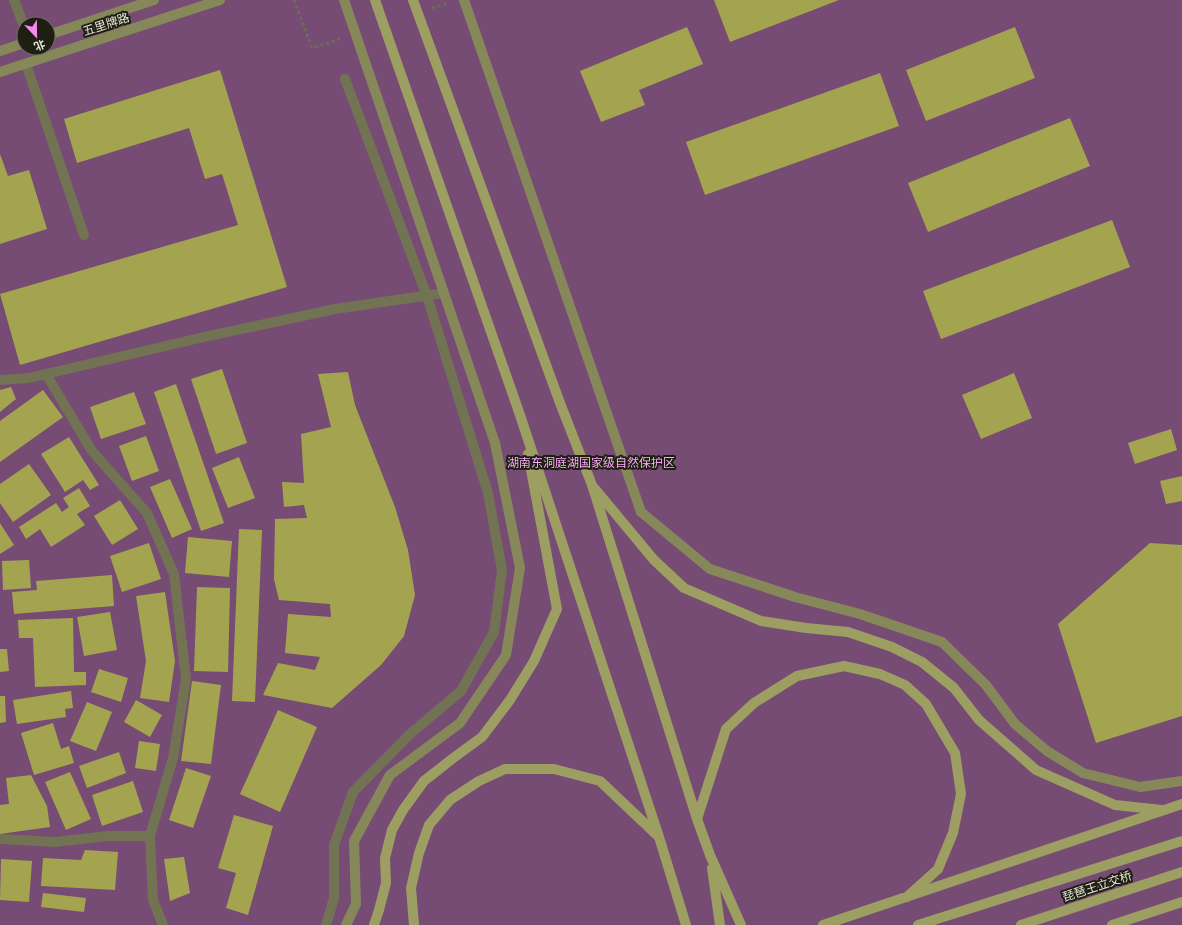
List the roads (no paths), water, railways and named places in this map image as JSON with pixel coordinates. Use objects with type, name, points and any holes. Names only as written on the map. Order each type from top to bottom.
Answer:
[{"type":"main road","points":[[375,0],[520,415],[659,837],[686,925]]},
{"type":"main road","points":[[413,0],[560,403],[592,484],[696,819],[741,925]]},
{"type":"main road","points":[[374,925],[386,883],[385,858],[392,830],[403,810],[424,781],[482,737],[510,700],[534,661],[556,609],[520,415]]},
{"type":"main road","points":[[592,484],[654,560],[684,588],[761,621],[806,628],[848,632],[898,650],[922,662],[954,688],[979,720],[1036,770],[1115,805],[1162,810]]},
{"type":"main road","points":[[696,819],[726,729],[754,703],[797,676],[844,666],[880,674],[905,685],[926,704],[955,753],[961,794],[953,833],[938,869],[907,897]]},
{"type":"main road","points":[[414,925],[411,888],[419,853],[429,825],[450,800],[479,781],[505,769],[554,769],[600,781],[659,837]]},
{"type":"main road","points":[[823,925],[1182,804]]},
{"type":"main road","points":[[918,925],[1182,840]]},
{"type":"main road","points":[[710,855],[720,925]]},
{"type":"main road","name":"琵琶王立交桥","points":[[1021,925],[1182,872]]},
{"type":"main road","points":[[1112,925],[1182,902]]},
{"type":"street","points":[[14,0],[20,16]]},
{"type":"street","name":"五里牌路","points":[[56,32],[154,0]]},
{"type":"street","name":"五里牌路","points":[[0,72],[220,0]]},
{"type":"street","points":[[344,0],[494,443],[520,568],[506,655],[460,722],[390,775],[354,840],[356,904],[346,925]]},
{"type":"street","points":[[464,0],[641,512],[710,569],[795,597],[860,614],[942,642],[986,685],[1015,724],[1046,751],[1083,773],[1140,787],[1182,781]]},
{"type":"street","points":[[0,51],[16,46]]},
{"type":"street","points":[[26,64],[84,235]]},
{"type":"street","points":[[326,925],[334,898],[334,845],[353,792],[409,735],[461,691],[494,632],[502,570],[488,493],[427,296],[345,79]]},
{"type":"street","points":[[0,380],[29,378],[204,337],[335,309],[444,293]]},
{"type":"street","points":[[46,374],[92,451],[147,512],[174,574],[186,679],[173,758],[150,836],[153,900],[163,925]]},
{"type":"street","points":[[0,839],[55,842],[108,836],[150,836]]},
{"type":"park label","name":"湖南东洞庭湖国家级自然保护区","points":[[591,462]]}]
